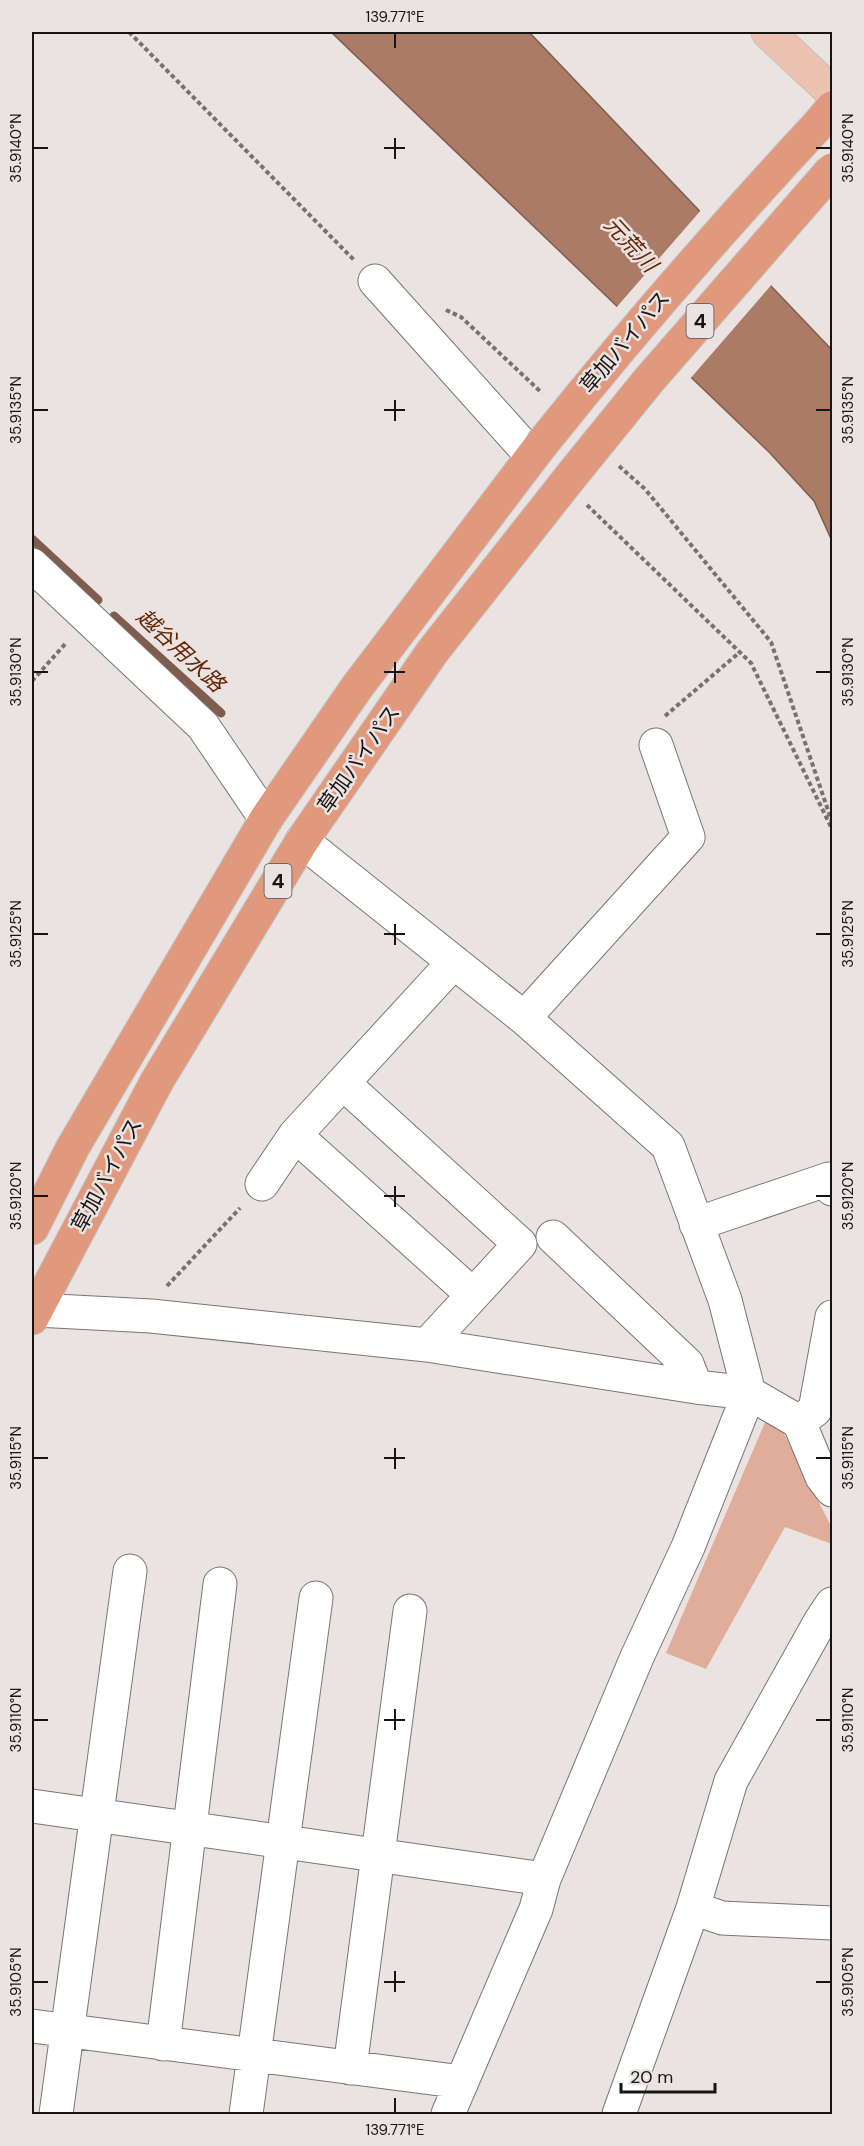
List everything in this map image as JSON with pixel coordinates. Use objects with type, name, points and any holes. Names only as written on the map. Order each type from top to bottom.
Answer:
[{"type":"highway","name":"草加バイパス","points":[[32,1228],[73,1147],[266,819],[357,687],[536,450],[622,345],[721,230],[825,117]]},
{"type":"highway","name":"草加バイパス","points":[[34,1314],[157,1081],[302,841],[433,651],[649,380],[832,170]]},
{"type":"main road","points":[[768,32],[832,92]]},
{"type":"street","points":[[375,281],[536,450]]},
{"type":"street","points":[[32,565],[204,726],[266,819]]},
{"type":"street","points":[[524,1018],[688,837],[656,745]]},
{"type":"street","points":[[302,841],[524,1018],[668,1146],[725,1300],[749,1393],[688,1546],[637,1657],[544,1879],[536,1909],[448,2115]]},
{"type":"street","points":[[262,1184],[295,1135],[454,962]]},
{"type":"street","points":[[343,1083],[520,1244],[427,1345]]},
{"type":"street","points":[[295,1135],[473,1295]]},
{"type":"street","points":[[696,1224],[829,1179],[832,1189]]},
{"type":"street","points":[[552,1237],[687,1364],[696,1387]]},
{"type":"street","points":[[34,1314],[152,1316],[427,1345],[696,1387],[749,1393],[799,1422],[822,1477],[832,1490]]},
{"type":"street","points":[[799,1422],[815,1410],[832,1317]]},
{"type":"street","points":[[56,2115],[130,1571]]},
{"type":"street","points":[[164,2044],[220,1584]]},
{"type":"street","points":[[246,2115],[316,1598]]},
{"type":"street","points":[[620,2115],[693,1908],[732,1781],[832,1604]]},
{"type":"street","points":[[350,2068],[410,1611]]},
{"type":"street","points":[[32,1806],[544,1879]]},
{"type":"street","points":[[693,1908],[722,1918],[832,1923]]},
{"type":"street","points":[[32,2026],[462,2082]]},
{"type":"path","points":[[129,32],[269,171],[375,281]]},
{"type":"path","points":[[440,308],[461,316],[549,399]]},
{"type":"path","points":[[618,465],[645,489],[771,642],[832,822]]},
{"type":"path","points":[[568,480],[592,510],[751,663],[832,829]]},
{"type":"path","points":[[32,681],[88,618]]},
{"type":"path","points":[[656,745],[652,732],[656,724],[740,652]]},
{"type":"path","points":[[152,1316],[169,1283],[262,1184]]},
{"type":"shaded area","points":[[766,1420],[782,1430],[832,1528],[832,1544],[785,1527],[706,1669],[666,1653]]},
{"type":"water","name":"元荒川","points":[[331,32],[529,32],[832,350],[832,541],[814,501],[769,452]]},
{"type":"pier","points":[[702,209],[773,283],[689,380],[615,309]]},
{"type":"waterway","name":"越谷用水路","points":[[32,539],[98,600]]},
{"type":"waterway","name":"越谷用水路","points":[[114,616],[221,713]]}]
